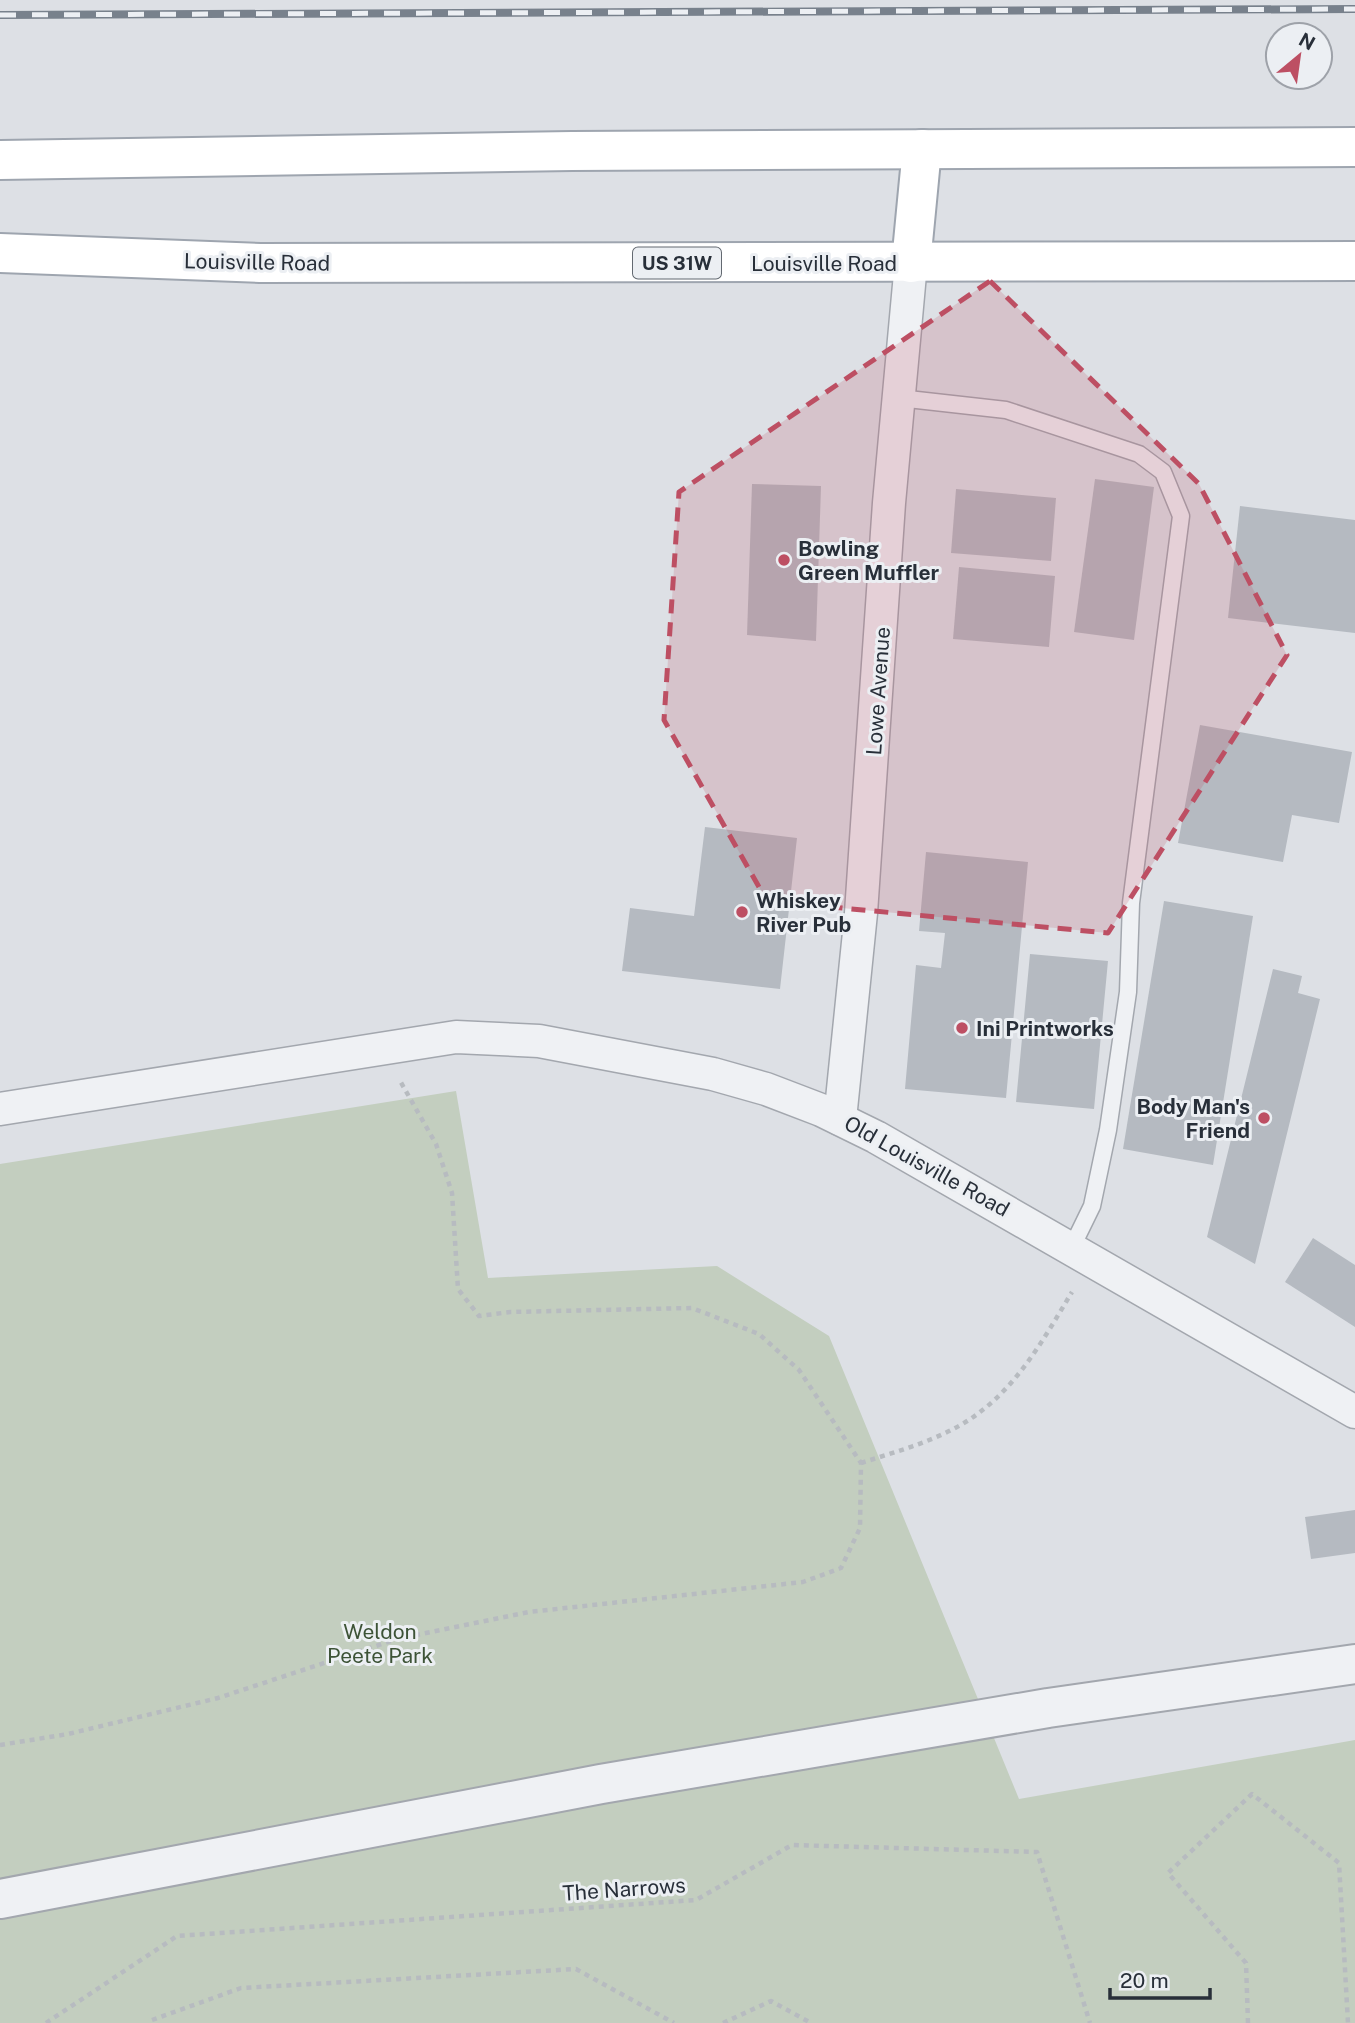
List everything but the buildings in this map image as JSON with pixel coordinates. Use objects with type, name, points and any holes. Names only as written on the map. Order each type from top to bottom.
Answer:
[{"type":"main road","points":[[0,160],[922,149],[1355,147]]},
{"type":"main road","points":[[911,264],[922,149]]},
{"type":"main road","name":"Louisville Road","points":[[0,253],[260,263],[911,264],[1355,261]]},
{"type":"street","name":"Lowe Avenue","points":[[840,1119],[861,914],[911,264]]},
{"type":"street","name":"Old Louisville Road","points":[[0,1109],[457,1037],[539,1041],[666,1063],[766,1089],[840,1119],[1072,1247],[1355,1412]]},
{"type":"street","points":[[0,1899],[601,1784],[1048,1708],[1355,1664]]},
{"type":"lane","points":[[899,398],[1006,410],[1139,454],[1163,472],[1181,516],[1131,903],[1128,992],[1110,1116],[1092,1206],[1072,1247]]},
{"type":"path","points":[[0,1745],[68,1734],[218,1698],[397,1639],[516,1614],[803,1582],[841,1568],[860,1528],[861,1463],[799,1370],[759,1334],[692,1308],[510,1312],[478,1316],[458,1289],[452,1193],[436,1144],[396,1073]]},
{"type":"path","points":[[861,1463],[923,1443],[980,1412],[1031,1359],[1072,1292]]},
{"type":"path","points":[[1248,2023],[1246,1963],[1168,1874],[1252,1794],[1339,1863],[1348,2023]]},
{"type":"path","name":"The Narrows","points":[[46,2023],[177,1936],[696,1900],[792,1845],[1037,1852],[1090,2023]]},
{"type":"path","points":[[158,2023],[152,2020],[241,1988],[576,1969],[674,2023]]},
{"type":"path","points":[[723,2023],[771,2001],[811,2023]]},
{"type":"highlighted area","points":[[990,281],[1199,484],[1287,655],[1108,933],[767,901],[664,720],[679,492]]},
{"type":"green space","name":"Weldon Peete Park","points":[[456,1091],[488,1278],[717,1266],[829,1336],[1019,1799],[1355,1740],[1355,2023],[0,2023],[0,1164]]},
{"type":"railway","points":[[0,15],[1355,9]]},
{"type":"place","name":"Bowling Green Muffler","points":[[784,560]]},
{"type":"place","name":"Whiskey River Pub","points":[[742,912]]},
{"type":"place","name":"Ini Printworks","points":[[962,1028]]},
{"type":"place","name":"Body Man's Friend","points":[[1264,1118]]}]
